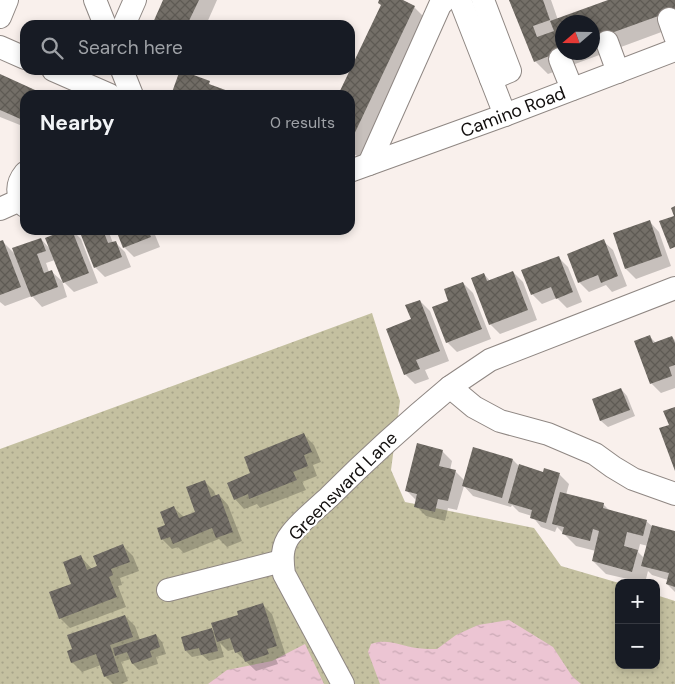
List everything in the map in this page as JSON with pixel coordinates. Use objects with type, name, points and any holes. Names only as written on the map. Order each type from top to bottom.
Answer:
[{"type":"street","points":[[0,17],[7,0]]},
{"type":"street","points":[[95,0],[102,20]]},
{"type":"street","points":[[126,20],[135,0]]},
{"type":"street","points":[[360,168],[440,5],[445,0]]},
{"type":"street","points":[[460,0],[505,115]]},
{"type":"street","points":[[483,0],[510,71],[490,79]]},
{"type":"street","points":[[607,42],[618,72]]},
{"type":"street","points":[[0,47],[20,56]]},
{"type":"street","name":"Camino Road","points":[[360,168],[675,50]]},
{"type":"street","points":[[560,60],[572,90]]},
{"type":"street","points":[[64,75],[99,90]]},
{"type":"street","points":[[124,75],[130,90]]},
{"type":"street","points":[[15,205],[20,179]]},
{"type":"street","name":"Greensward Lane","points":[[343,684],[284,574],[282,561],[284,547],[290,535],[395,433],[450,386],[490,360],[675,288]]},
{"type":"street","points":[[450,386],[474,407],[500,421],[556,437],[595,454],[613,468],[633,479],[675,494]]},
{"type":"street","points":[[168,590],[282,561]]},
{"type":"shaded area","points":[[372,313],[400,401],[391,470],[405,502],[534,528],[561,566],[615,582],[615,669],[660,669],[660,596],[675,601],[675,684],[0,684],[0,449]]},
{"type":"water","points":[[509,620],[553,647],[572,676],[581,684],[380,684],[368,652],[371,644],[377,642],[437,649],[456,635],[478,625]]},
{"type":"water","points":[[305,644],[324,684],[208,684],[227,670],[272,661]]},
{"type":"building","points":[[163,0],[199,0],[189,20],[154,20]]},
{"type":"building","points":[[379,0],[403,0],[415,6],[355,132],[355,90],[340,90],[348,75],[355,75],[355,59],[381,5],[378,3]]},
{"type":"building","points":[[509,0],[543,0],[550,20],[533,26],[537,37],[554,31],[550,21],[555,19],[555,54],[534,62]]},
{"type":"building","points":[[608,0],[675,0],[675,10],[600,37],[600,15],[567,15]]},
{"type":"building","points":[[0,74],[35,90],[20,90],[20,119],[0,110]]},
{"type":"building","points":[[178,75],[194,75],[210,81],[209,84],[225,90],[173,90]]},
{"type":"building","points":[[675,206],[675,247],[670,249],[659,221],[674,216],[671,208]]},
{"type":"building","points":[[650,220],[662,256],[625,269],[613,233]]},
{"type":"building","points":[[52,235],[74,235],[89,273],[63,283],[45,238]]},
{"type":"building","points":[[81,235],[105,235],[108,243],[116,241],[122,257],[94,268]]},
{"type":"building","points":[[118,235],[150,235],[151,237],[123,248]]},
{"type":"building","points":[[41,238],[46,251],[37,254],[44,273],[52,270],[58,287],[31,297],[12,248]]},
{"type":"building","points":[[604,239],[618,276],[601,283],[598,275],[578,283],[567,254]]},
{"type":"building","points":[[3,240],[21,287],[0,295],[0,241]]},
{"type":"building","points":[[559,256],[573,292],[556,299],[551,287],[531,295],[521,270]]},
{"type":"building","points":[[513,271],[528,310],[489,325],[471,278],[484,273],[487,281]]},
{"type":"building","points":[[463,282],[482,329],[446,343],[432,307],[448,301],[444,289]]},
{"type":"building","points":[[420,300],[440,351],[416,360],[420,369],[404,375],[386,329],[411,319],[405,305]]},
{"type":"building","points":[[650,335],[653,343],[672,336],[675,343],[675,365],[669,367],[672,376],[650,384],[634,341]]},
{"type":"building","points":[[621,388],[630,410],[600,421],[592,399]]},
{"type":"building","points":[[675,407],[675,471],[659,428],[669,425],[663,411]]},
{"type":"building","points":[[304,433],[312,452],[304,455],[308,466],[293,472],[297,480],[249,499],[248,494],[234,500],[227,483],[250,473],[244,457]]},
{"type":"building","points":[[417,443],[443,450],[439,466],[456,470],[448,501],[438,499],[435,512],[414,507],[417,494],[405,491]]},
{"type":"building","points":[[473,447],[513,459],[502,498],[462,486]]},
{"type":"building","points":[[519,464],[543,472],[544,468],[560,473],[546,523],[530,518],[532,510],[508,503]]},
{"type":"building","points":[[205,480],[211,497],[219,494],[233,532],[216,538],[212,528],[173,544],[170,537],[161,540],[157,528],[165,525],[160,512],[174,506],[179,518],[195,512],[186,487]]},
{"type":"building","points":[[560,492],[604,503],[603,508],[647,520],[643,536],[627,532],[624,546],[638,550],[632,572],[592,561],[599,531],[593,529],[590,541],[562,534],[564,527],[552,524]]},
{"type":"building","points":[[652,525],[675,531],[675,587],[666,584],[669,573],[641,566]]},
{"type":"building","points":[[123,544],[130,562],[111,569],[113,575],[109,577],[117,597],[59,619],[49,592],[71,584],[63,562],[81,555],[87,570],[97,566],[93,556]]},
{"type":"building","points":[[263,603],[277,646],[267,649],[269,654],[245,662],[241,651],[235,653],[230,638],[217,642],[211,623],[238,615],[237,611]]},
{"type":"building","points":[[125,615],[133,637],[110,645],[119,672],[104,677],[96,654],[71,663],[67,651],[72,649],[67,635]]},
{"type":"building","points":[[212,628],[218,651],[201,655],[199,648],[185,651],[181,637]]},
{"type":"building","points":[[156,634],[160,647],[150,651],[152,657],[132,664],[127,652],[115,656],[113,648]]}]
